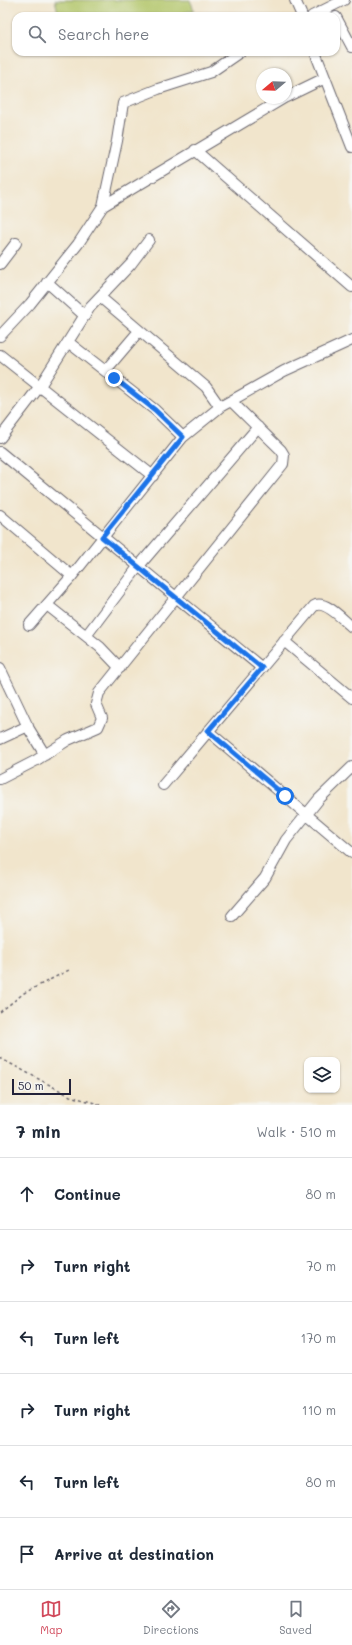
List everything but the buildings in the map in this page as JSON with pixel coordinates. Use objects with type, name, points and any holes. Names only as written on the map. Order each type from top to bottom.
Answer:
[{"type":"street","points":[[295,0],[300,12]]},
{"type":"street","points":[[335,12],[344,0]]},
{"type":"street","points":[[340,24],[352,47]]},
{"type":"street","points":[[0,336],[78,244],[103,206],[117,141],[123,103],[158,89],[211,72],[234,56]]},
{"type":"street","points":[[317,56],[352,147]]},
{"type":"street","points":[[292,94],[325,78]]},
{"type":"street","points":[[103,206],[273,104]]},
{"type":"street","points":[[195,150],[352,287]]},
{"type":"street","points":[[0,438],[40,386],[85,316],[100,297],[131,264],[149,240]]},
{"type":"street","points":[[0,264],[16,244]]},
{"type":"street","points":[[47,282],[85,316]]},
{"type":"street","points":[[100,297],[139,332],[206,387],[220,407]]},
{"type":"street","points":[[105,371],[139,332]]},
{"type":"street","points":[[29,625],[72,576],[183,437],[220,407],[284,371],[352,340]]},
{"type":"street","points":[[68,342],[155,410],[183,437]]},
{"type":"street","points":[[0,355],[153,476]]},
{"type":"street","points":[[0,779],[45,755],[68,740],[98,727],[102,718],[96,704],[99,693],[284,461],[283,452],[231,401]]},
{"type":"street","points":[[86,636],[138,567],[258,428]]},
{"type":"street","points":[[0,452],[262,668]]},
{"type":"street","points":[[0,515],[72,576]]},
{"type":"street","points":[[163,785],[314,606],[320,604],[326,605],[352,627]]},
{"type":"street","points":[[46,605],[100,647],[120,668]]},
{"type":"street","points":[[284,642],[352,698]]},
{"type":"street","points":[[0,668],[28,726],[45,755]]},
{"type":"street","points":[[0,738],[28,726]]},
{"type":"street","points":[[208,731],[352,852]]},
{"type":"street","points":[[232,916],[265,878],[286,840],[318,799],[352,767]]},
{"type":"path","points":[[0,1012],[24,993],[69,970]]},
{"type":"path","points":[[0,1058],[70,1096],[102,1105]]},
{"type":"green space","points":[[55,0],[190,0],[194,10],[187,12],[58,12]]},
{"type":"route","points":[[114,378],[155,410],[183,437],[153,476],[102,537],[262,668],[208,731],[285,796]]}]
